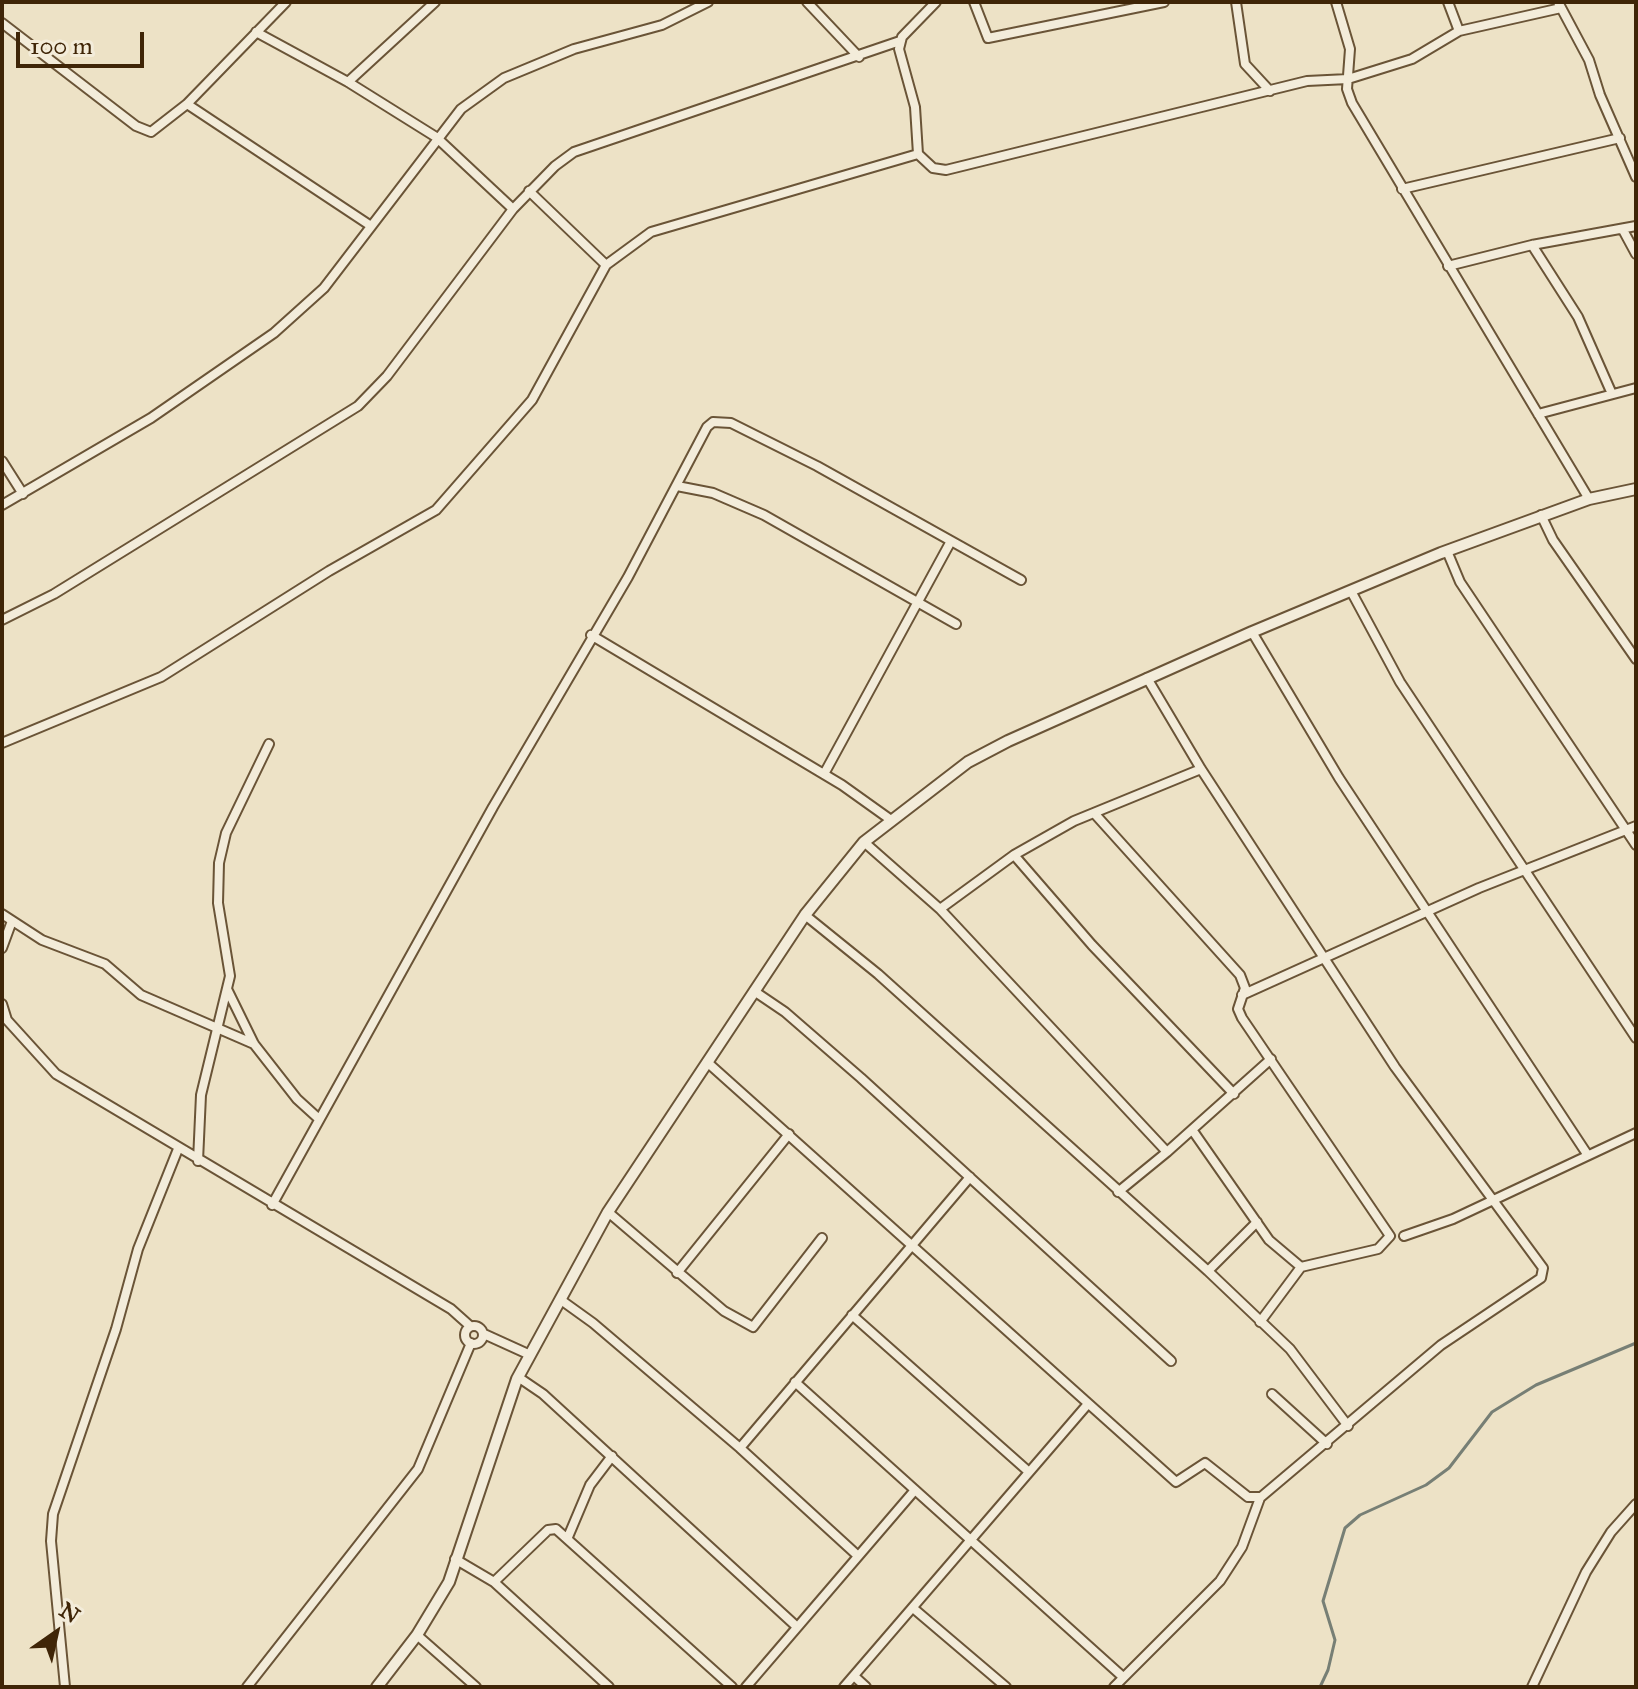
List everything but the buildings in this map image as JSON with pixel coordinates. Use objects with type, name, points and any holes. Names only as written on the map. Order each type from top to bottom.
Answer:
[{"type":"street","points":[[2,23],[136,126],[151,132],[187,104],[286,2]]},
{"type":"street","points":[[348,82],[384,45],[435,2]]},
{"type":"street","points":[[2,505],[151,418],[274,333],[324,288],[436,137],[461,109],[504,78],[574,49],[662,25],[708,2]]},
{"type":"street","points":[[807,2],[859,57]]},
{"type":"street","points":[[2,620],[54,594],[358,406],[387,376],[513,209],[574,152],[900,41],[936,2]]},
{"type":"street","points":[[974,2],[988,38],[1164,2]]},
{"type":"street","points":[[1236,2],[1245,64],[1270,91]]},
{"type":"street","points":[[1336,2],[1350,49],[1348,79],[1352,103],[1589,499]]},
{"type":"street","points":[[1448,2],[1459,31]]},
{"type":"street","points":[[900,41],[919,129],[918,154],[933,168],[946,170],[1307,81],[1348,79],[1412,59],[1459,31],[1560,5],[1589,60],[1600,95],[1636,177]]},
{"type":"street","points":[[256,32],[348,82],[436,137],[513,209]]},
{"type":"street","points":[[187,104],[371,226]]},
{"type":"street","points":[[1402,189],[1620,138]]},
{"type":"street","points":[[2,743],[161,677],[329,571],[436,510],[532,400],[606,265],[651,232],[918,154]]},
{"type":"street","points":[[529,191],[606,265]]},
{"type":"street","points":[[1448,266],[1532,245],[1636,226]]},
{"type":"street","points":[[1623,230],[1636,254]]},
{"type":"street","points":[[1532,245],[1578,317],[1612,394]]},
{"type":"street","points":[[1538,414],[1636,388]]},
{"type":"street","points":[[272,1205],[677,486],[707,427],[721,421],[817,466],[1021,580]]},
{"type":"street","points":[[2,461],[23,494]]},
{"type":"street","points":[[677,486],[701,489],[735,501],[956,624]]},
{"type":"street","points":[[377,1687],[440,1600],[518,1377],[608,1212],[805,915],[864,842],[968,762],[1147,678],[1447,551],[1589,499],[1636,489]]},
{"type":"street","points":[[1541,515],[1553,540],[1636,659]]},
{"type":"street","points":[[824,774],[951,541]]},
{"type":"street","points":[[1447,551],[1460,582],[1636,845]]},
{"type":"street","points":[[1351,591],[1400,682],[1636,1038]]},
{"type":"street","points":[[1252,632],[1339,778],[1587,1154]]},
{"type":"street","points":[[591,635],[824,774],[891,820]]},
{"type":"street","points":[[1114,1687],[1220,1581],[1242,1547],[1261,1497],[1441,1345],[1541,1278],[1543,1268],[1494,1197],[1410,1090],[1201,769],[1147,678]]},
{"type":"street","points":[[198,1161],[201,1095],[227,988],[229,956],[218,903],[219,863],[226,833],[269,744]]},
{"type":"street","points":[[940,909],[1014,855],[1094,813],[1201,769]]},
{"type":"street","points":[[1094,813],[1240,975],[1245,988],[1238,1009],[1242,1018],[1390,1236],[1378,1249],[1301,1267],[1260,1322]]},
{"type":"street","points":[[1242,995],[1522,870],[1636,826]]},
{"type":"street","points":[[864,842],[940,909],[1167,1152]]},
{"type":"street","points":[[1014,855],[1092,945],[1234,1094]]},
{"type":"street","points":[[2,914],[58,948],[105,964],[141,995],[254,1044]]},
{"type":"street","points":[[805,915],[878,974],[1208,1271],[1290,1349],[1348,1426]]},
{"type":"street","points":[[2,948],[12,921]]},
{"type":"street","points":[[227,988],[254,1044],[297,1099],[319,1119]]},
{"type":"street","points":[[754,991],[785,1012],[1171,1361]]},
{"type":"street","points":[[2,1004],[7,1020],[46,1066],[178,1149],[451,1309],[470,1326],[479,1326],[484,1334],[528,1354]]},
{"type":"street","points":[[1118,1192],[1193,1131],[1271,1059]]},
{"type":"street","points":[[707,1062],[1169,1479],[1181,1481],[1205,1463],[1248,1497],[1261,1497]]},
{"type":"street","points":[[1193,1131],[1269,1240],[1301,1267]]},
{"type":"street","points":[[1404,1236],[1453,1219],[1494,1197],[1636,1133]]},
{"type":"street","points":[[677,1273],[789,1134]]},
{"type":"street","points":[[65,1687],[51,1541],[53,1514],[116,1329],[138,1249],[178,1149]]},
{"type":"street","points":[[740,1448],[970,1177]]},
{"type":"street","points":[[608,1212],[724,1311],[753,1327],[822,1238]]},
{"type":"street","points":[[1208,1271],[1257,1222]]},
{"type":"street","points":[[561,1300],[593,1323],[740,1448],[857,1555]]},
{"type":"street","points":[[852,1315],[1029,1472]]},
{"type":"street","points":[[470,1326],[465,1333],[471,1343]]},
{"type":"street","points":[[471,1343],[479,1342],[484,1334]]},
{"type":"street","points":[[247,1687],[418,1469],[471,1343]]},
{"type":"street","points":[[518,1377],[543,1394],[796,1626]]},
{"type":"street","points":[[795,1382],[1123,1677]]},
{"type":"street","points":[[1272,1394],[1327,1444]]},
{"type":"street","points":[[844,1687],[1087,1405]]},
{"type":"street","points":[[568,1537],[590,1485],[612,1456]]},
{"type":"street","points":[[746,1687],[915,1490]]},
{"type":"street","points":[[1532,1687],[1580,1581],[1611,1532],[1636,1504]]},
{"type":"street","points":[[494,1582],[548,1530],[556,1529],[732,1687]]},
{"type":"street","points":[[455,1559],[494,1582],[609,1687]]},
{"type":"street","points":[[913,1608],[1006,1687]]},
{"type":"street","points":[[417,1635],[476,1687]]},
{"type":"street","points":[[854,1676],[866,1687]]},
{"type":"waterway","points":[[1320,1687],[1328,1670],[1335,1640],[1323,1601],[1345,1528],[1360,1515],[1426,1485],[1449,1468],[1492,1412],[1536,1385],[1636,1343]]}]
